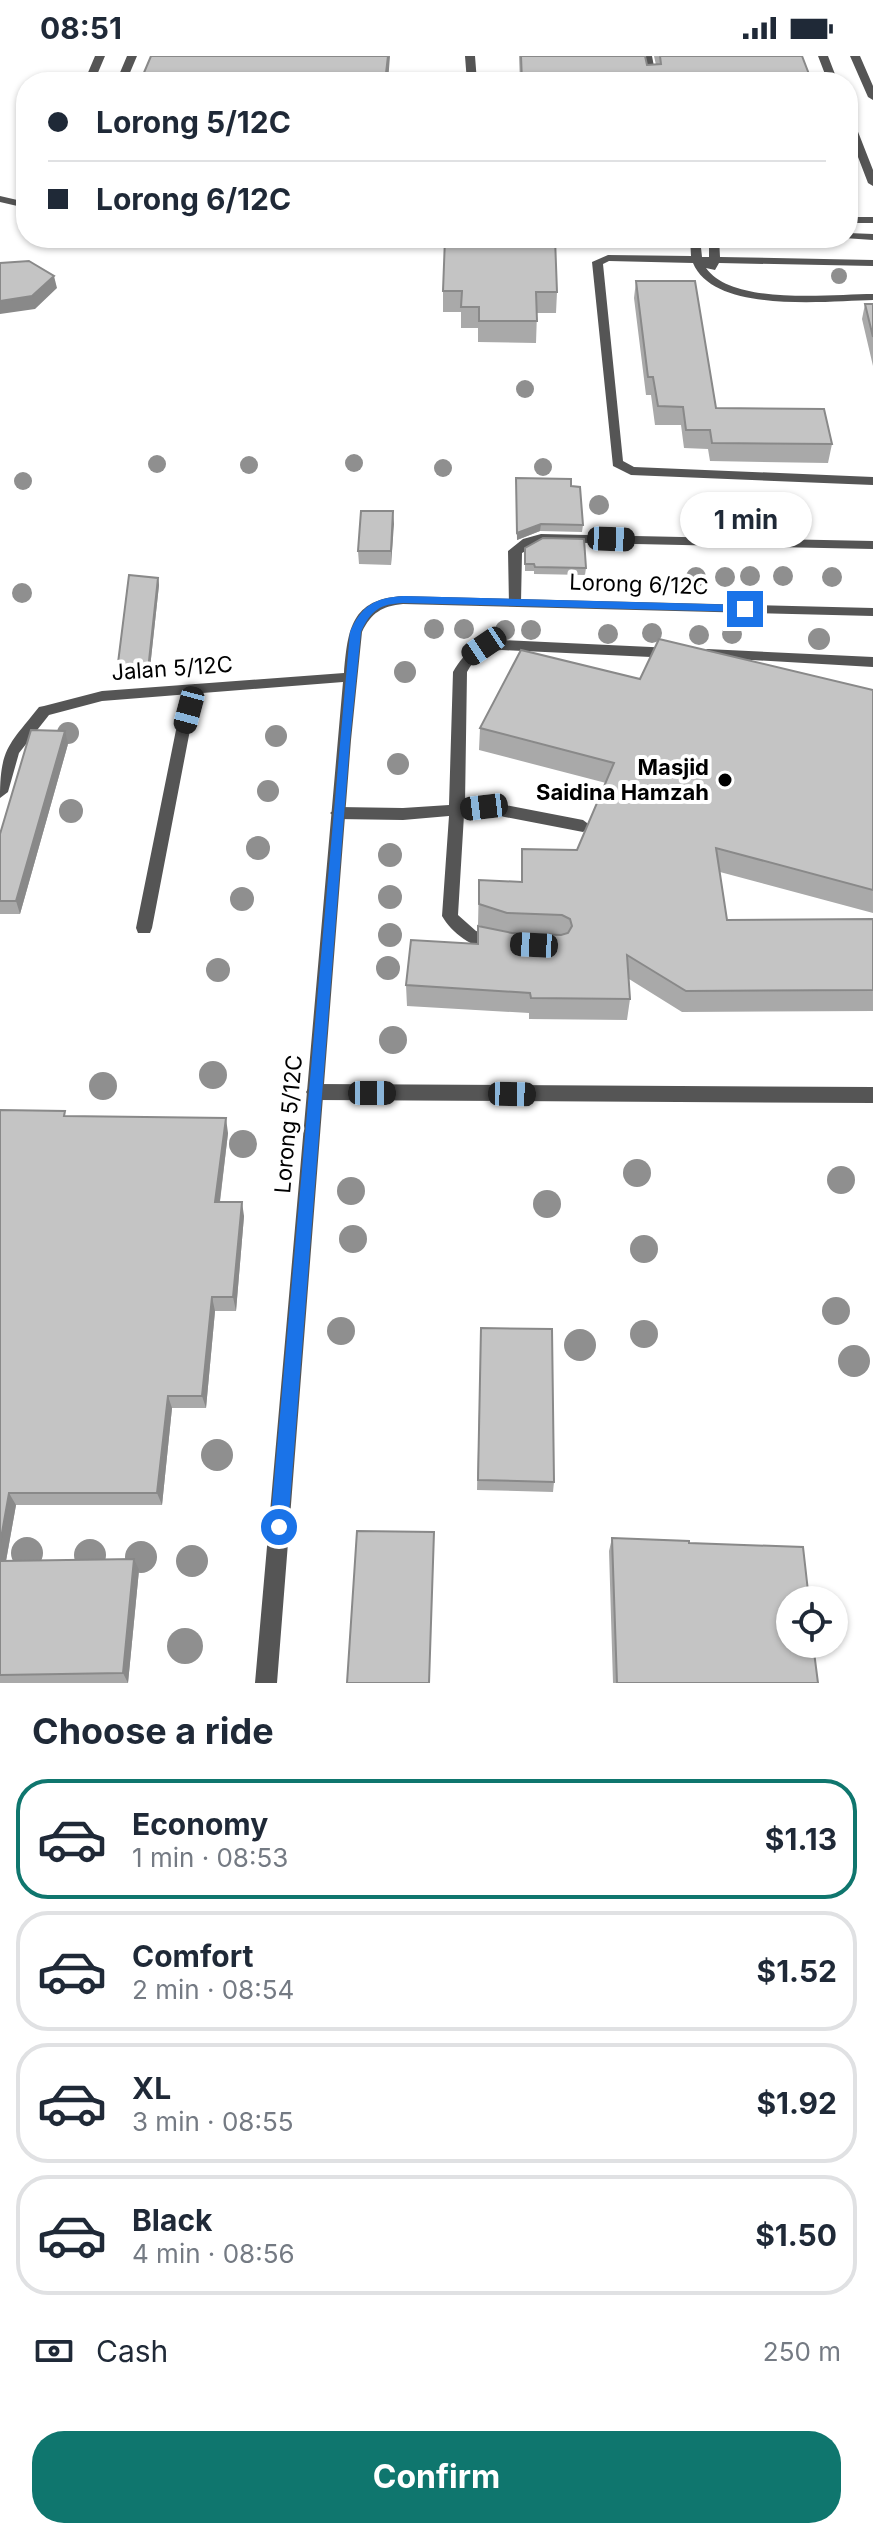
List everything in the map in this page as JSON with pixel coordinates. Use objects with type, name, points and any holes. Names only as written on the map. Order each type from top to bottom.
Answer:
[{"type":"street","points":[[855,56],[873,97]]},
{"type":"street","points":[[858,145],[873,183]]},
{"type":"street","points":[[695,248],[696,260],[707,277],[731,289],[762,295],[873,297]]},
{"type":"street","points":[[707,277],[715,261],[714,248]]},
{"type":"street","points":[[873,263],[608,258],[597,262],[617,463],[631,471],[873,481]]},
{"type":"street","points":[[514,602],[515,551],[541,538],[873,545]]},
{"type":"street","name":"Lorong 6/12C","points":[[403,600],[873,612]]},
{"type":"street","name":"Lorong 5/12C","points":[[266,1683],[355,632],[371,606],[403,600]]},
{"type":"street","points":[[514,943],[484,942],[461,931],[450,916],[457,810],[460,672],[468,656],[484,646],[873,662]]},
{"type":"street","name":"Jalan 5/12C","points":[[0,792],[12,752],[44,711],[102,696],[351,677]]},
{"type":"street","points":[[144,928],[183,730],[195,689]]},
{"type":"street","points":[[338,813],[403,814],[484,807],[583,826]]},
{"type":"street","points":[[315,1092],[873,1095]]},
{"type":"building","points":[[151,56],[388,56],[386,72],[144,72]]},
{"type":"building","points":[[521,56],[645,56],[647,65],[661,64],[660,56],[802,56],[808,72],[522,72]]},
{"type":"building","points":[[445,248],[555,248],[557,292],[536,292],[537,321],[479,321],[479,307],[461,307],[462,291],[443,291]]},
{"type":"building","points":[[29,261],[54,276],[32,296],[0,301],[0,263]]},
{"type":"building","points":[[636,281],[695,281],[716,408],[824,409],[832,444],[712,443],[710,430],[686,430],[683,407],[658,406],[653,377],[648,377]]},
{"type":"building","points":[[865,304],[873,304],[873,337]]},
{"type":"building","points":[[516,478],[571,479],[571,486],[580,487],[583,525],[541,524],[517,533]]},
{"type":"building","points":[[361,511],[393,511],[391,551],[358,551]]},
{"type":"building","points":[[543,538],[584,539],[586,568],[525,564],[525,548]]},
{"type":"building","points":[[129,575],[158,578],[148,670],[117,671]]},
{"type":"building","points":[[659,639],[873,690],[873,890],[716,848],[727,920],[873,919],[873,990],[686,991],[627,955],[630,999],[531,998],[530,993],[406,985],[411,940],[478,944],[478,926],[512,933],[561,935],[568,933],[572,926],[570,919],[562,915],[507,913],[479,904],[479,880],[522,882],[522,849],[577,850],[614,763],[480,728],[521,650],[640,679]]},
{"type":"building","points":[[31,730],[65,731],[16,901],[0,901],[0,834]]},
{"type":"building","points":[[0,1110],[65,1111],[64,1116],[226,1118],[215,1202],[242,1202],[233,1297],[212,1297],[202,1396],[168,1396],[157,1493],[9,1493],[0,1544]]},
{"type":"building","points":[[481,1328],[552,1329],[554,1482],[478,1480]]},
{"type":"building","points":[[357,1531],[434,1532],[429,1683],[347,1683]]},
{"type":"building","points":[[612,1538],[803,1547],[807,1586],[776,1586],[776,1658],[815,1658],[818,1683],[617,1683]]},
{"type":"building","points":[[134,1559],[123,1673],[0,1675],[0,1561]]},
{"type":"place","name":"Masjid Saidina Hamzah","points":[[725,780]]},
{"type":"route","points":[[279,1527],[344,740],[355,632],[362,617],[371,606],[403,600],[745,609]]}]
